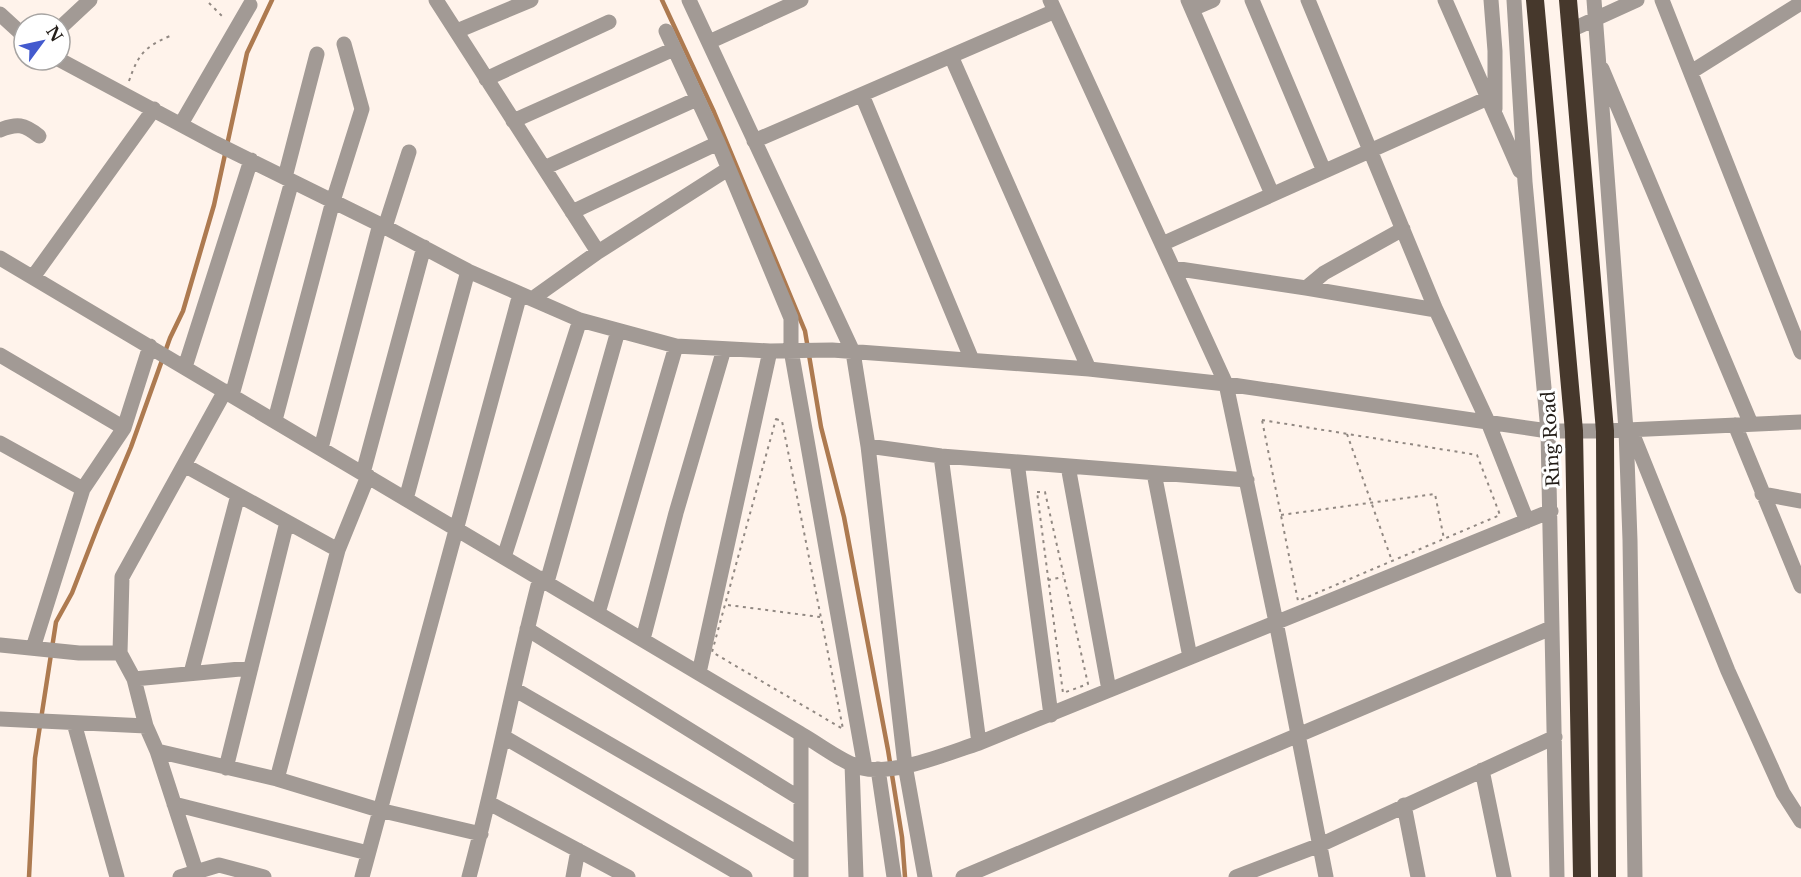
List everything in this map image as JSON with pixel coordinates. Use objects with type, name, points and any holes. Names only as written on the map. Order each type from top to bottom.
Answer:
[{"type":"highway","name":"Ring Road","points":[[1535,0],[1574,431],[1582,877]]},
{"type":"highway","points":[[1568,0],[1605,431],[1607,877]]},
{"type":"street","points":[[72,17],[90,0]]},
{"type":"street","points":[[436,0],[598,252]]},
{"type":"street","points":[[457,31],[531,0]]},
{"type":"street","points":[[689,0],[853,352],[868,446],[880,767],[856,877]]},
{"type":"street","points":[[709,42],[801,0]]},
{"type":"street","points":[[1213,0],[1190,4],[1272,194]]},
{"type":"street","points":[[1252,0],[1324,171]]},
{"type":"street","points":[[1308,0],[1436,310],[1488,422],[1527,521]]},
{"type":"street","points":[[1445,0],[1525,182]]},
{"type":"street","points":[[1491,0],[1496,115]]},
{"type":"street","points":[[1514,0],[1525,182],[1548,431],[1557,877]]},
{"type":"street","points":[[1594,0],[1629,430],[1635,877]]},
{"type":"street","points":[[1571,30],[1637,0]]},
{"type":"street","points":[[1662,0],[1801,352]]},
{"type":"street","points":[[1691,72],[1801,3]]},
{"type":"street","points":[[181,124],[250,5]]},
{"type":"street","points":[[754,141],[951,56],[1052,5],[1226,384],[1299,733],[1326,877]]},
{"type":"street","points":[[486,79],[609,22]]},
{"type":"street","points":[[666,31],[698,99],[790,318],[880,767],[894,877]]},
{"type":"street","points":[[275,420],[333,201],[362,109],[344,44]]},
{"type":"street","points":[[513,121],[674,49]]},
{"type":"street","points":[[196,871],[157,751],[146,726],[134,679],[120,653],[122,578],[184,465],[229,393],[289,179],[317,54]]},
{"type":"street","points":[[951,56],[1089,369]]},
{"type":"street","points":[[1597,58],[1750,424]]},
{"type":"street","points":[[72,66],[468,271],[580,320],[676,346],[770,351],[832,350],[1089,369],[1226,384],[1548,431],[1605,431],[1801,422]]},
{"type":"street","points":[[862,94],[972,360]]},
{"type":"street","points":[[1162,244],[1488,98]]},
{"type":"street","points":[[544,168],[698,99]]},
{"type":"street","points":[[33,277],[154,109]]},
{"type":"street","points":[[0,130],[15,124],[30,129],[39,136]]},
{"type":"street","points":[[572,212],[717,143]]},
{"type":"street","points":[[321,448],[382,226],[409,152]]},
{"type":"street","points":[[182,365],[247,158]]},
{"type":"street","points":[[362,877],[456,528],[526,296],[728,169]]},
{"type":"street","points":[[1306,288],[1324,273],[1403,229]]},
{"type":"street","points":[[277,779],[338,550],[365,474],[423,247]]},
{"type":"street","points":[[0,258],[801,734],[880,767],[979,743],[1551,511]]},
{"type":"street","points":[[1173,268],[1436,310]]},
{"type":"street","points":[[406,499],[468,271]]},
{"type":"street","points":[[504,557],[580,320]]},
{"type":"street","points":[[470,877],[489,803],[527,629],[618,331]]},
{"type":"street","points":[[598,613],[676,346]]},
{"type":"street","points":[[33,648],[82,489],[124,428],[153,348]]},
{"type":"street","points":[[643,639],[676,513],[724,349]]},
{"type":"street","points":[[699,673],[770,351]]},
{"type":"street","points":[[0,355],[124,428]]},
{"type":"street","points":[[1735,425],[1801,586]]},
{"type":"street","points":[[1629,430],[1728,671],[1782,793],[1801,821]]},
{"type":"street","points":[[0,442],[82,489]]},
{"type":"street","points":[[868,446],[941,456],[1247,480]]},
{"type":"street","points":[[941,456],[979,743]]},
{"type":"street","points":[[1017,462],[1051,714]]},
{"type":"street","points":[[184,465],[338,550]]},
{"type":"street","points":[[1068,466],[1109,690]]},
{"type":"street","points":[[1154,473],[1190,657]]},
{"type":"street","points":[[1762,494],[1798,503]]},
{"type":"street","points":[[191,673],[238,495]]},
{"type":"street","points":[[226,768],[287,522]]},
{"type":"street","points":[[963,877],[1551,628]]},
{"type":"street","points":[[527,629],[801,799]]},
{"type":"street","points":[[0,645],[79,653],[120,653]]},
{"type":"street","points":[[134,679],[250,668]]},
{"type":"street","points":[[514,689],[801,855]]},
{"type":"street","points":[[0,719],[146,726]]},
{"type":"street","points":[[67,723],[117,877]]},
{"type":"street","points":[[801,734],[801,877]]},
{"type":"street","points":[[504,737],[745,877]]},
{"type":"street","points":[[1236,877],[1320,845],[1555,737]]},
{"type":"street","points":[[157,751],[277,779],[379,810],[481,834]]},
{"type":"street","points":[[880,767],[925,877]]},
{"type":"street","points":[[1482,770],[1504,877]]},
{"type":"street","points":[[489,803],[628,877]]},
{"type":"street","points":[[174,804],[368,853]]},
{"type":"street","points":[[1404,805],[1418,877]]},
{"type":"street","points":[[573,877],[578,850]]},
{"type":"street","points":[[180,877],[219,865],[264,877]]},
{"type":"path","points":[[209,3],[236,28]]},
{"type":"path","points":[[125,93],[136,61],[145,49],[170,36]]},
{"type":"path","points":[[712,652],[843,729],[782,421],[776,419]]},
{"type":"path","points":[[1298,601],[1262,420],[1477,455],[1500,515]]},
{"type":"path","points":[[1347,434],[1392,561]]},
{"type":"path","points":[[1045,492],[1088,684]]},
{"type":"path","points":[[1281,515],[1435,494],[1444,539]]},
{"type":"path","points":[[1048,580],[1064,577]]},
{"type":"path","points":[[725,604],[820,617]]},
{"type":"waterway","points":[[29,877],[35,758],[56,622],[72,593],[131,447],[170,338],[183,311],[214,205],[247,53],[272,0]]},
{"type":"waterway","points":[[662,0],[714,112],[805,331],[821,427],[844,517],[888,750],[902,837],[905,877]]}]
